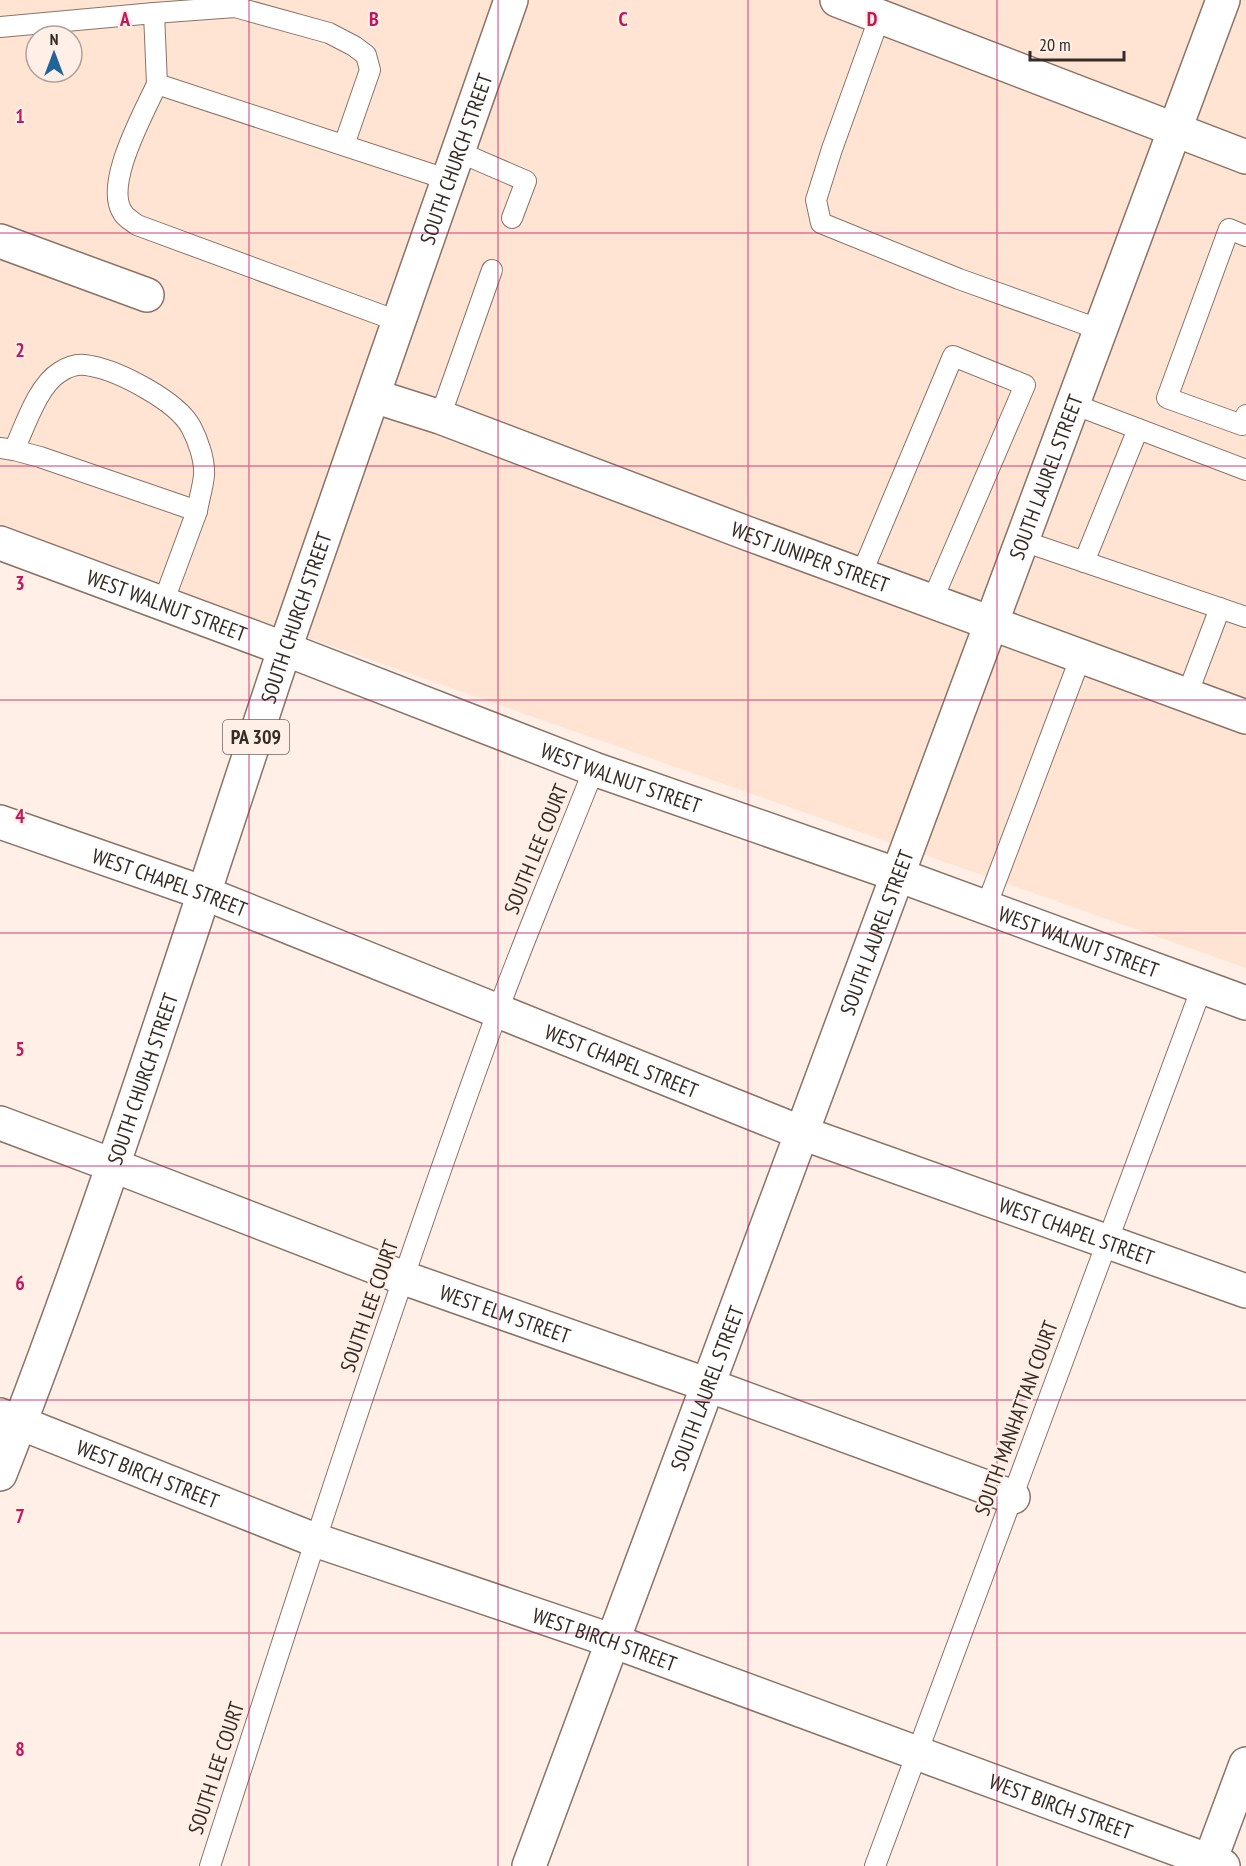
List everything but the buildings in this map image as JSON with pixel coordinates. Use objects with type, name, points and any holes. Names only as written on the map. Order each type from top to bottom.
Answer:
[{"type":"main road","name":"SOUTH CHURCH STREET","points":[[0,1474],[10,1418],[112,1165],[285,649],[512,0]]},
{"type":"main road","points":[[837,0],[1246,157]]},
{"type":"main road","name":"SOUTH LAUREL STREET","points":[[529,1866],[1223,0]]},
{"type":"main road","points":[[0,241],[147,296]]},
{"type":"main road","name":"WEST JUNIPER STREET","points":[[374,396],[440,417],[1246,717]]},
{"type":"main road","name":"WEST WALNUT STREET","points":[[1,545],[285,649],[594,769],[898,875],[1246,1003]]},
{"type":"main road","name":"WEST CHAPEL STREET","points":[[0,822],[204,893],[802,1133],[1246,1291]]},
{"type":"main road","name":"WEST ELM STREET","points":[[0,1123],[404,1278],[708,1385],[1013,1497]]},
{"type":"main road","name":"WEST BIRCH STREET","points":[[10,1418],[315,1540],[613,1641],[1214,1864]]},
{"type":"main road","points":[[1214,1864],[1246,1764]]},
{"type":"lane","points":[[0,27],[235,7],[329,33],[354,45],[366,55],[370,70],[344,145]]},
{"type":"lane","points":[[154,13],[157,84],[120,171],[117,198],[121,212],[137,225],[400,322]]},
{"type":"lane","points":[[880,16],[831,149],[816,200],[821,223],[959,279],[1101,330]]},
{"type":"lane","points":[[157,84],[344,145],[526,181],[512,218]]},
{"type":"lane","points":[[1246,236],[1229,230],[1167,398],[1242,425],[1246,415]]},
{"type":"lane","points":[[440,417],[492,270]]},
{"type":"lane","points":[[861,575],[953,356],[1025,385],[932,602]]},
{"type":"lane","points":[[162,603],[197,511],[204,472],[201,453],[189,424],[179,412],[139,384],[90,365],[74,365],[53,377],[7,449],[197,511]]},
{"type":"lane","points":[[1073,404],[1246,470]]},
{"type":"lane","points":[[1084,562],[1138,429]]},
{"type":"lane","points":[[1023,541],[1246,616]]},
{"type":"lane","points":[[1187,695],[1220,608]]},
{"type":"lane","points":[[986,907],[1081,657]]},
{"type":"lane","name":"SOUTH LEE COURT","points":[[210,1866],[315,1540],[404,1278],[498,1011],[594,769]]},
{"type":"lane","name":"SOUTH MANHATTAN COURT","points":[[875,1866],[1202,987]]},
{"type":"shaded area","points":[[0,0],[1246,0],[1246,968],[0,529]]}]
